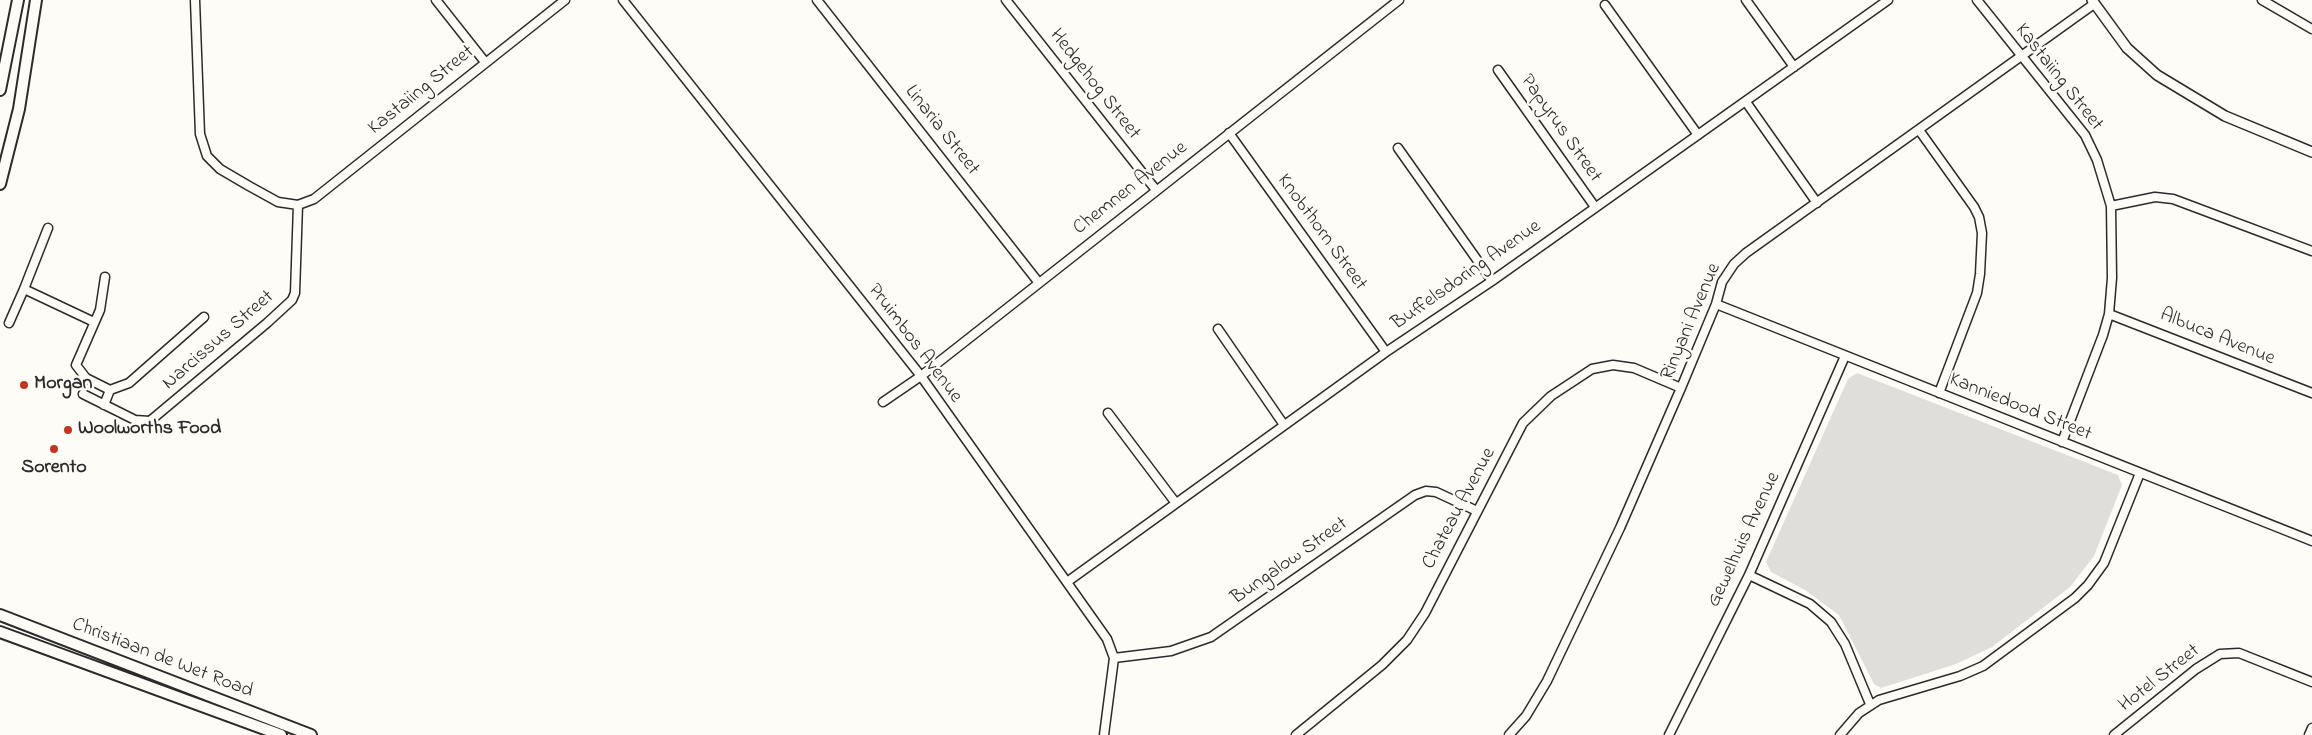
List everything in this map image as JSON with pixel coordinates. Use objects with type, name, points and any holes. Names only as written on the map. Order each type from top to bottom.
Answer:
[{"type":"main road","points":[[0,90],[18,0]]},
{"type":"main road","points":[[0,184],[19,109],[36,0]]},
{"type":"main road","name":"Christiaan de Wet Road","points":[[0,615],[311,735]]},
{"type":"main road","name":"Christiaan de Wet Road","points":[[0,632],[281,735]]},
{"type":"street","points":[[195,0],[200,134],[207,156],[220,169],[278,202],[298,205]]},
{"type":"street","points":[[436,0],[485,62]]},
{"type":"street","name":"Kastaiing Street","points":[[298,205],[314,199],[565,0]]},
{"type":"street","name":"Pruimbos Avenue","points":[[622,0],[921,376],[1107,639],[1114,658]]},
{"type":"street","name":"Linaria Street","points":[[817,0],[1039,283]]},
{"type":"street","name":"Hedgehog Street","points":[[1006,0],[1156,190]]},
{"type":"street","name":"Chemnen Avenue","points":[[883,402],[921,376],[1399,0]]},
{"type":"street","points":[[1746,0],[1794,67]]},
{"type":"street","name":"Buffelsdoring Avenue","points":[[1067,582],[1175,502],[1386,352],[1492,281],[1888,0]]},
{"type":"street","name":"Kastaiing Street","points":[[1977,0],[2085,135],[2097,160],[2111,206],[2112,278],[2109,314],[2100,345],[2062,442]]},
{"type":"street","points":[[2262,0],[2312,28]]},
{"type":"street","points":[[2093,2],[2127,48],[2157,75],[2235,121],[2312,152]]},
{"type":"street","name":"Rinyani Avenue","points":[[1509,735],[1526,716],[1547,681],[1620,528],[1682,388],[1716,304],[1722,282],[1734,264],[1746,253],[2022,57],[2093,2]]},
{"type":"street","points":[[1605,5],[1698,135]]},
{"type":"street","name":"Papyrus Street","points":[[1498,70],[1595,207]]},
{"type":"street","points":[[1746,102],[1817,203]]},
{"type":"street","points":[[1919,130],[1974,206],[1979,217],[1982,233],[1977,293],[1939,393]]},
{"type":"street","name":"Knobthorn Street","points":[[1229,134],[1386,352]]},
{"type":"street","points":[[1398,148],[1492,281]]},
{"type":"street","points":[[2111,206],[2154,196],[2173,199],[2312,251]]},
{"type":"street","name":"Narcissus Street","points":[[83,394],[135,420],[150,421],[284,308],[292,300],[296,286],[298,205]]},
{"type":"street","points":[[9,323],[48,228]]},
{"type":"street","points":[[105,277],[102,301],[76,365],[86,378],[110,390],[129,383],[204,318]]},
{"type":"street","points":[[24,289],[94,322]]},
{"type":"street","name":"Kanniedood Street","points":[[1716,304],[2312,541]]},
{"type":"street","name":"Albuca Avenue","points":[[2109,314],[2312,393]]},
{"type":"street","points":[[1218,329],[1284,425]]},
{"type":"street","name":"Gewelhuis Avenue","points":[[1669,735],[1749,575],[1845,356]]},
{"type":"street","name":"Chateau Avenue","points":[[1296,735],[1382,665],[1407,640],[1425,613],[1523,423],[1551,396],[1577,377],[1603,366],[1622,365],[1682,388]]},
{"type":"street","points":[[104,405],[110,390]]},
{"type":"street","points":[[1108,413],[1175,502]]},
{"type":"street","points":[[1840,735],[1870,704],[1887,697],[1960,676],[1983,666],[2075,598],[2088,585],[2104,563],[2140,472]]},
{"type":"street","name":"Bungalow Street","points":[[1114,658],[1171,651],[1211,636],[1415,495],[1436,492],[1477,511]]},
{"type":"street","points":[[1749,575],[1810,604],[1831,622],[1844,644],[1870,704]]},
{"type":"street","name":"Hotel Street","points":[[2114,735],[2196,669],[2220,654],[2239,653],[2312,682]]},
{"type":"street","points":[[1104,735],[1114,658]]},
{"type":"street","points":[[2309,735],[2312,728]]},
{"type":"shaded area","points":[[1857,373],[2118,475],[2122,485],[2094,556],[2070,587],[1992,647],[1956,664],[1881,688],[1874,684],[1839,615],[1805,590],[1771,572],[1766,562],[1848,379]]},
{"type":"place","name":"Morgan","points":[[24,385]]},
{"type":"place","name":"Woolworths Food","points":[[68,430]]},
{"type":"place","name":"Sorento","points":[[54,449]]}]
